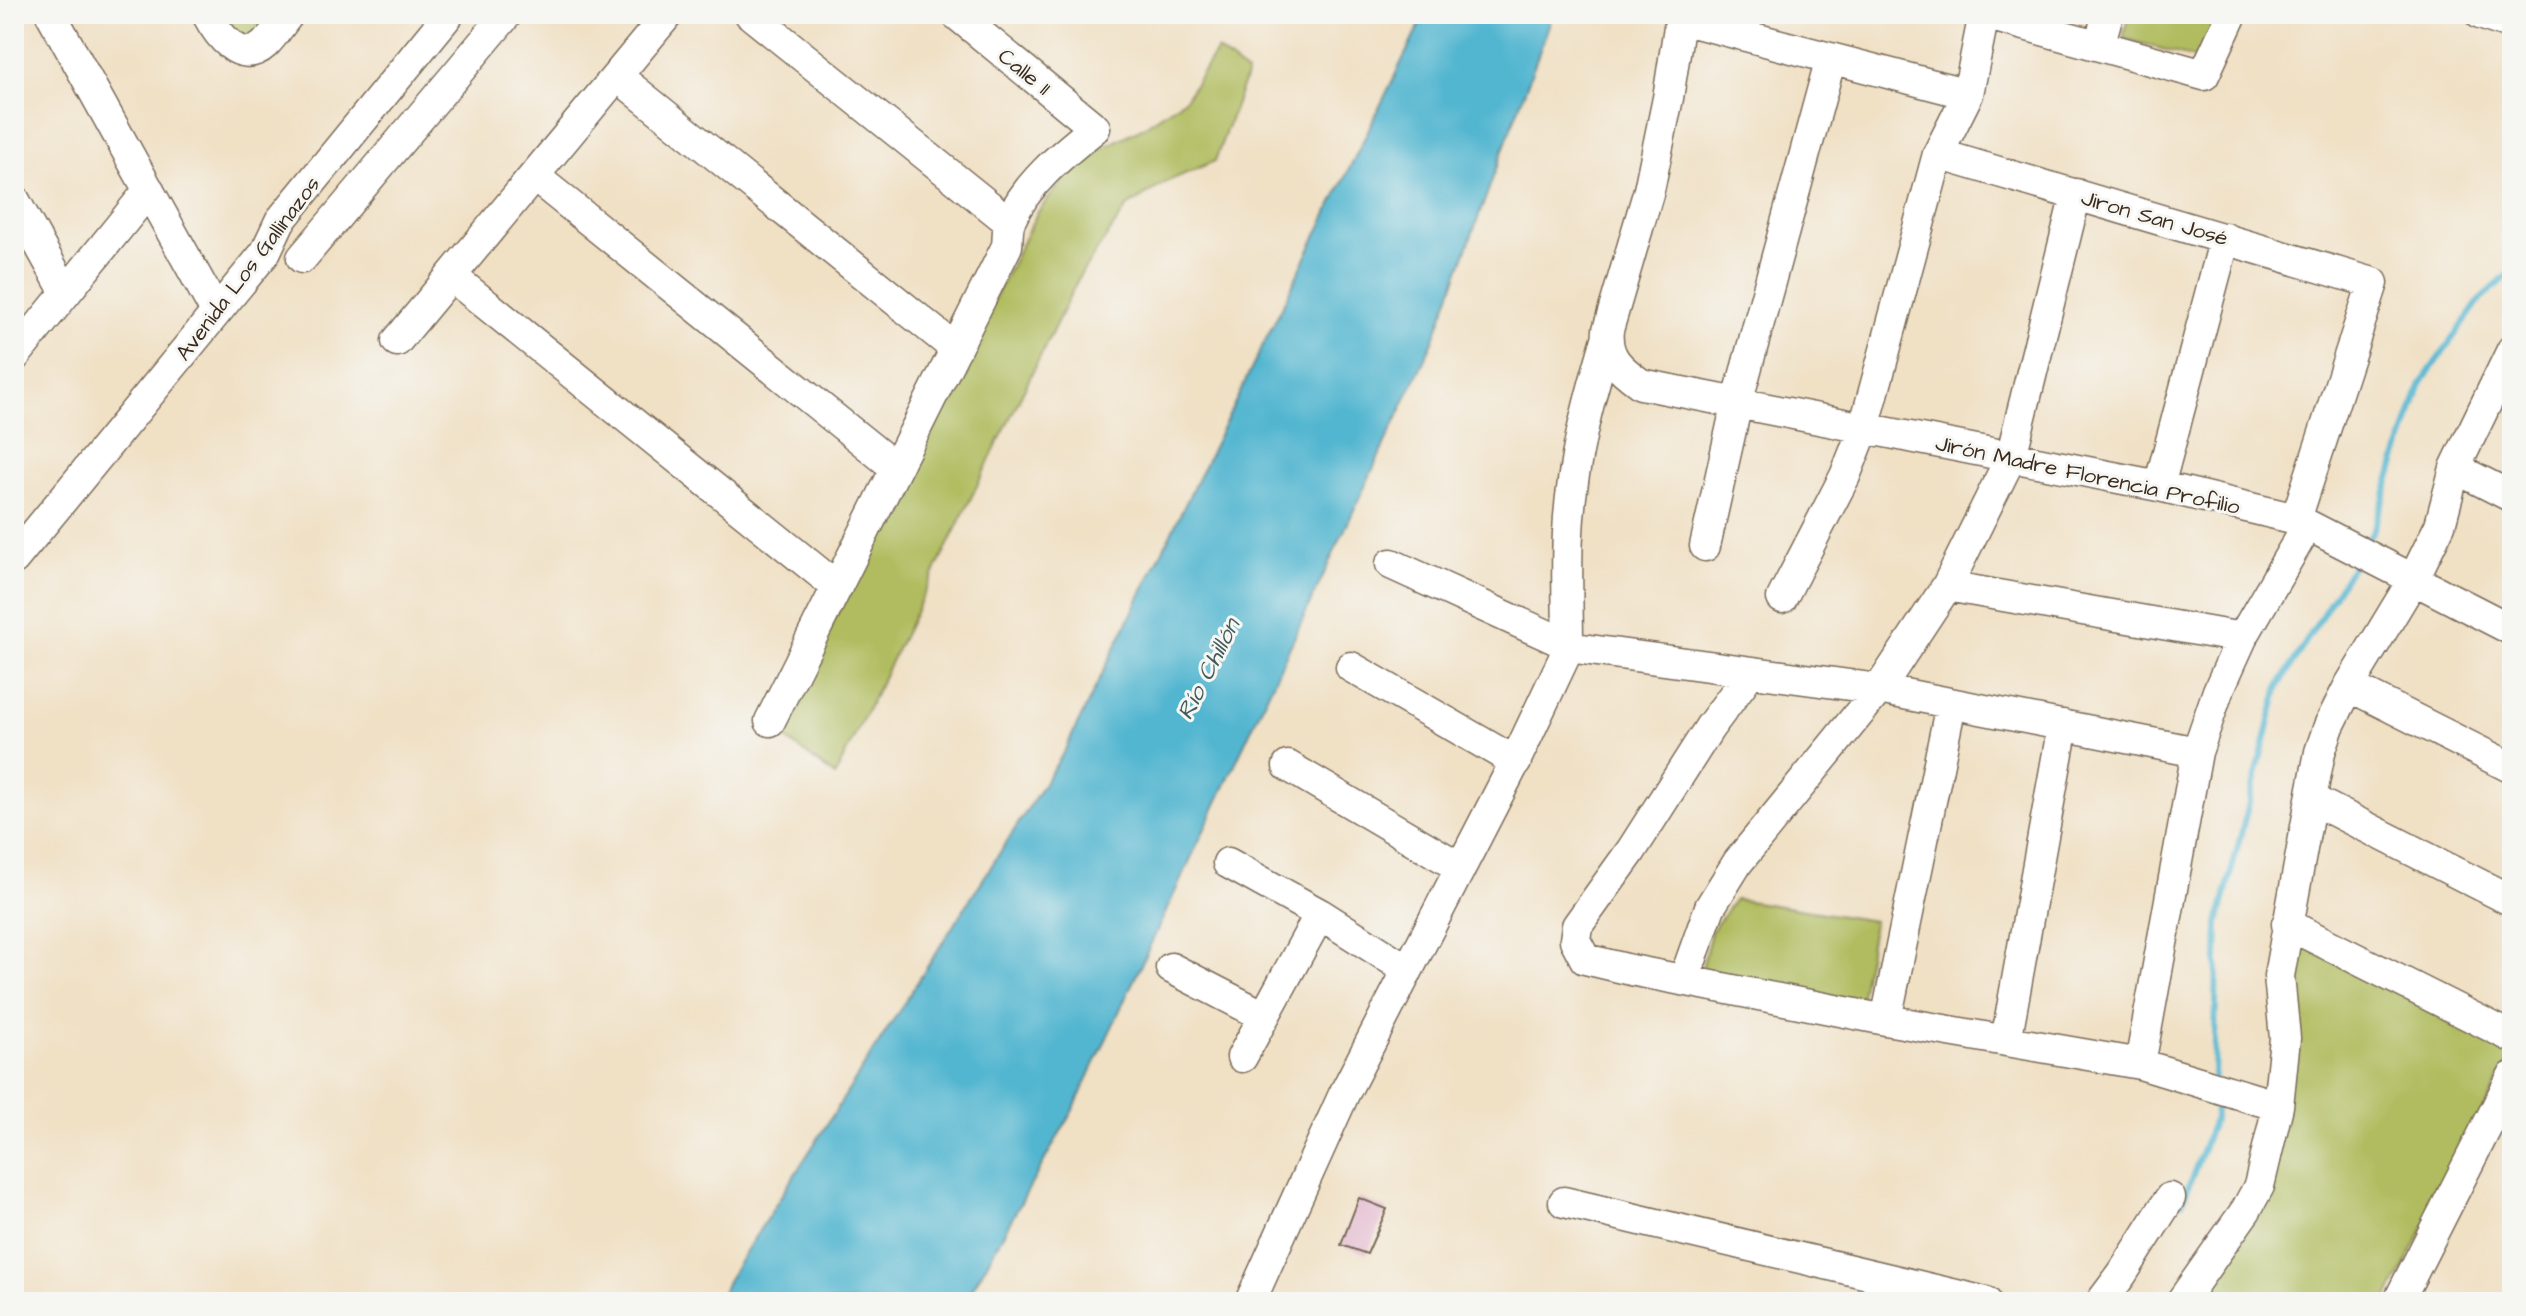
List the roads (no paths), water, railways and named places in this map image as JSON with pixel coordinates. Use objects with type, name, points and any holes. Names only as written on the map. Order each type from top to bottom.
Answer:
[{"type":"street","points":[[51,14],[216,312]]},
{"type":"street","points":[[207,14],[228,45],[246,51],[263,46],[289,14]]},
{"type":"street","name":"Avenida Los Gallinazos","points":[[14,559],[265,253],[280,221],[449,14]]},
{"type":"street","points":[[302,258],[507,14]]},
{"type":"street","points":[[397,341],[668,14]]},
{"type":"street","points":[[750,14],[1009,222],[1007,246],[770,721]]},
{"type":"street","name":"Calle 11","points":[[956,14],[989,24],[1095,128],[1049,168],[1009,222]]},
{"type":"street","points":[[1782,598],[1845,476],[1864,428],[1938,154],[1968,94],[1984,14],[2204,75],[2232,14]]},
{"type":"street","points":[[2099,45],[2108,14]]},
{"type":"street","points":[[2480,14],[2512,25]]},
{"type":"street","points":[[1250,1302],[1344,1094],[1516,762],[1564,658],[1568,644],[1568,533],[1586,409],[1649,190],[1681,16],[1968,94]]},
{"type":"street","points":[[1705,546],[1737,403],[1831,58]]},
{"type":"street","points":[[617,76],[956,349]]},
{"type":"street","name":"Jiron San José","points":[[1938,154],[2373,283],[2301,523]]},
{"type":"street","points":[[534,176],[896,468]]},
{"type":"street","points":[[14,357],[149,190]]},
{"type":"street","points":[[1684,980],[1710,907],[1738,862],[1879,689],[1947,586],[2011,457],[2076,194]]},
{"type":"street","points":[[14,199],[66,293]]},
{"type":"street","points":[[2159,486],[2225,238]]},
{"type":"street","points":[[451,276],[837,587]]},
{"type":"street","name":"Jirón Madre Florencia Profilio","points":[[1607,339],[1611,358],[1617,366],[1641,384],[2159,486],[2301,523],[2512,630]]},
{"type":"street","points":[[2181,1302],[2246,1210],[2259,1186],[2278,1106],[2285,1038],[2279,976],[2320,752],[2329,726],[2349,686],[2413,580],[2440,525],[2455,468],[2510,358]]},
{"type":"street","points":[[2455,468],[2512,497]]},
{"type":"street","points":[[2140,1064],[2197,752],[2218,691],[2242,638],[2301,523]]},
{"type":"street","points":[[1391,564],[1575,648],[1879,689],[2197,752]]},
{"type":"street","points":[[1947,586],[2242,638]]},
{"type":"street","points":[[1351,667],[1516,762]]},
{"type":"street","points":[[1750,673],[1710,727],[1631,851],[1577,926],[1575,940],[1585,959],[1886,1020],[2140,1064],[2278,1106]]},
{"type":"street","points":[[2349,686],[2512,768]]},
{"type":"street","points":[[1886,1020],[1951,704]]},
{"type":"street","points":[[2006,1041],[2063,725]]},
{"type":"street","points":[[1288,766],[1461,868]]},
{"type":"street","points":[[2311,799],[2512,901]]},
{"type":"street","points":[[1228,863],[1320,914],[1408,970]]},
{"type":"street","points":[[1242,1057],[1320,914]]},
{"type":"street","points":[[2287,924],[2512,1037]]},
{"type":"street","points":[[1171,968],[1264,1016]]},
{"type":"street","points":[[2398,1302],[2512,1077]]},
{"type":"street","points":[[2101,1302],[2170,1198]]},
{"type":"street","points":[[1564,1202],[1986,1302]]},
{"type":"water","name":"Río Chillón","points":[[1425,14],[1553,14],[1433,341],[1074,1108],[965,1302],[718,1302],[727,1281],[1064,752]]},
{"type":"waterway","points":[[2365,545],[2374,528],[2421,383],[2479,301],[2512,271]]},
{"type":"waterway","points":[[2214,1077],[2218,923],[2279,686],[2357,558]]},
{"type":"waterway","points":[[2182,1203],[2215,1117],[2214,1096]]}]
